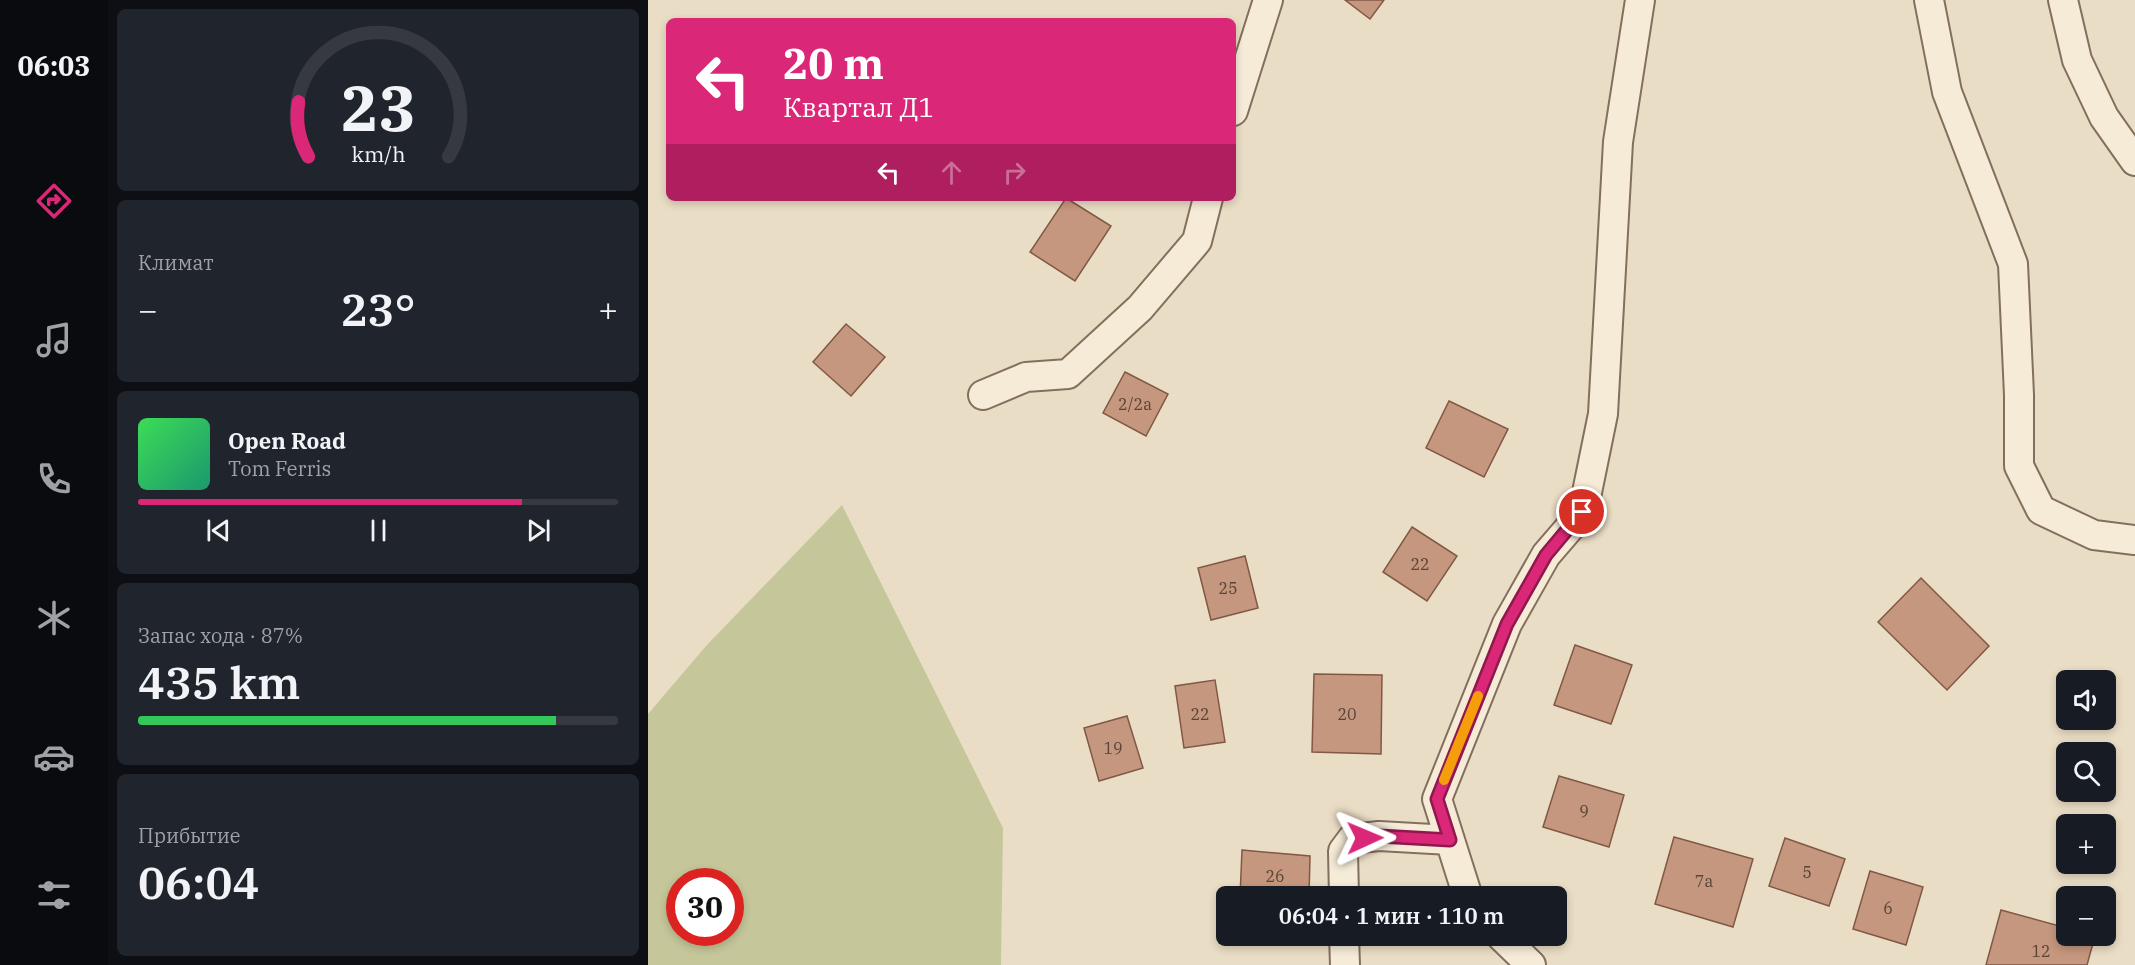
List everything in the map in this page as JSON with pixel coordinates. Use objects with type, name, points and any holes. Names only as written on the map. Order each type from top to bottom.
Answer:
[{"type":"street","points":[[1236,101],[1268,0]]},
{"type":"street","points":[[1464,886],[1437,799],[1507,624],[1546,555],[1582,512],[1603,414],[1618,142],[1640,0]]},
{"type":"street","points":[[1929,0],[1947,92],[2013,264],[2019,395],[2019,466],[2041,510],[2094,535],[2135,540]]},
{"type":"street","points":[[2062,0],[2077,60],[2104,117],[2135,161]]},
{"type":"street","points":[[983,395],[1026,377],[1068,374],[1140,308],[1197,242],[1207,201]]},
{"type":"street","points":[[1344,886],[1343,851],[1352,839],[1379,836],[1450,840]]},
{"type":"street","points":[[1344,946],[1345,965]]},
{"type":"street","points":[[1512,946],[1532,965]]},
{"type":"green space","points":[[842,505],[1003,828],[1001,965],[648,965],[648,714],[706,646]]},
{"type":"building","points":[[1345,0],[1384,0],[1370,19]]},
{"type":"building","points":[[1064,201],[1071,201],[1111,226],[1075,281],[1030,252]]},
{"type":"building","points":[[846,324],[885,357],[851,396],[813,362]]},
{"type":"building","points":[[1125,372],[1168,394],[1146,436],[1103,413]]},
{"type":"building","points":[[1449,401],[1508,429],[1484,477],[1426,448]]},
{"type":"building","points":[[1412,527],[1457,556],[1427,601],[1383,572]]},
{"type":"building","points":[[1245,556],[1258,608],[1211,620],[1198,568]]},
{"type":"building","points":[[1921,578],[1989,646],[1947,690],[1878,622]]},
{"type":"building","points":[[1575,645],[1632,665],[1611,724],[1554,705]]},
{"type":"building","points":[[1314,674],[1382,675],[1381,754],[1312,752]]},
{"type":"building","points":[[1215,680],[1225,742],[1184,748],[1175,686]]},
{"type":"building","points":[[1127,716],[1143,768],[1099,781],[1084,728]]},
{"type":"building","points":[[1559,776],[1624,795],[1609,847],[1543,827]]},
{"type":"building","points":[[1674,837],[1753,859],[1733,927],[1655,904]]},
{"type":"building","points":[[1785,838],[1845,859],[1829,906],[1769,886]]},
{"type":"building","points":[[1242,850],[1310,856],[1309,886],[1240,886]]},
{"type":"building","points":[[1870,871],[1923,887],[1906,945],[1853,929]]},
{"type":"building","points":[[2001,910],[2056,925],[2056,946],[2092,946],[2087,965],[1986,965]]},
{"type":"slow traffic","points":[[1444,780],[1478,696]]},
{"type":"route","points":[[1365,838],[1379,836],[1450,840],[1437,799],[1507,624],[1546,555],[1582,512]]}]
